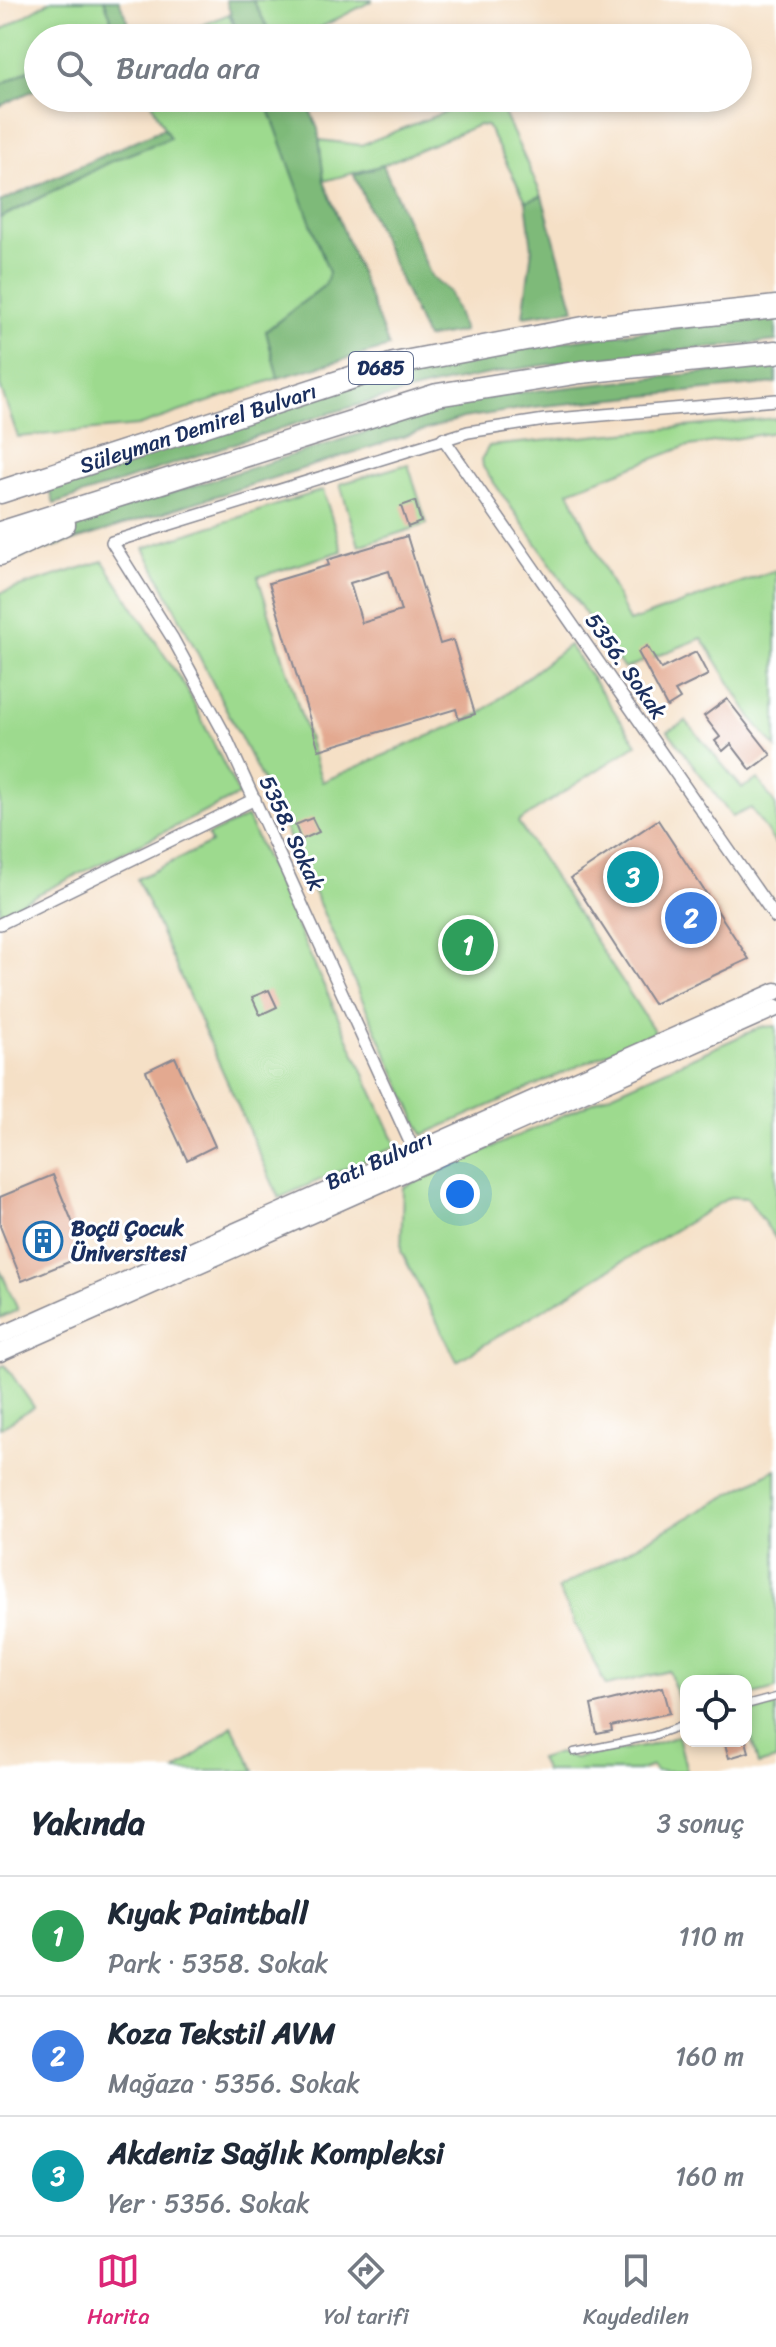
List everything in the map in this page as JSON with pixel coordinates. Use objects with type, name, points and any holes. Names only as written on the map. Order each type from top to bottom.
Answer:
[{"type":"highway","name":"Süleyman Demirel Bulvarı","points":[[0,492],[394,364],[589,327],[776,307]]},
{"type":"highway","name":"Süleyman Demirel Bulvarı","points":[[0,533],[391,407],[479,386],[776,352]]},
{"type":"highway","points":[[0,554],[152,483]]},
{"type":"street","points":[[443,438],[545,420],[776,400]]},
{"type":"street","name":"5358. Sokak","points":[[414,1151],[255,799],[200,686],[112,542],[443,438]]},
{"type":"street","name":"5356. Sokak","points":[[443,438],[776,918]]},
{"type":"street","points":[[0,924],[255,799]]},
{"type":"street","name":"Batı Bulvarı","points":[[0,1336],[776,991]]},
{"type":"street","name":"Batı Bulvarı","points":[[0,1353],[776,1008]]},
{"type":"lane","points":[[752,1703],[776,1697]]},
{"type":"lane","points":[[574,1752],[653,1736],[680,1726]]},
{"type":"green space","points":[[52,0],[104,0],[111,18],[109,24],[24,24],[24,72],[0,85],[0,31]]},
{"type":"green space","points":[[104,0],[119,0],[128,24],[109,24],[111,17]]},
{"type":"green space","points":[[226,0],[253,0],[266,24],[234,24]]},
{"type":"green space","points":[[253,0],[372,0],[327,24],[266,24]]},
{"type":"green space","points":[[229,14],[233,24],[205,24]]},
{"type":"green space","points":[[24,72],[24,95],[0,106],[0,85]]},
{"type":"green space","points":[[156,112],[270,112],[330,274],[325,285],[266,331],[278,378],[138,426],[18,437],[0,386],[0,218],[112,161],[169,138]]},
{"type":"green space","points":[[270,112],[311,112],[318,129],[324,181],[389,347],[278,378],[266,331],[325,285],[329,273]]},
{"type":"green space","points":[[445,112],[503,112],[542,196],[526,201],[487,126],[478,125],[383,165],[324,181],[319,140],[361,145]]},
{"type":"green space","points":[[164,128],[170,138],[112,161],[0,218],[0,202]]},
{"type":"green space","points":[[383,165],[431,276],[449,291],[464,331],[426,338],[354,175]]},
{"type":"green space","points":[[542,196],[574,309],[523,316],[532,249],[526,201]]},
{"type":"green space","points":[[776,317],[776,341],[603,358],[474,377],[337,411],[54,504],[49,488],[274,410],[411,370],[547,344]]},
{"type":"green space","points":[[776,365],[776,383],[533,407],[463,418],[0,564],[47,532],[458,403],[515,393]]},
{"type":"green space","points":[[776,418],[776,432],[684,447],[569,491],[629,622],[776,570],[776,748],[753,720],[702,638],[624,669],[483,467],[482,458],[489,446]]},
{"type":"green space","points":[[408,464],[427,524],[359,546],[340,484]]},
{"type":"green space","points":[[323,490],[342,551],[258,577],[322,782],[478,715],[569,645],[637,744],[518,822],[655,1032],[423,1135],[274,803],[144,548]]},
{"type":"green space","points":[[103,561],[186,688],[239,795],[0,913],[0,593]]},
{"type":"green space","points":[[686,721],[742,788],[758,779],[776,806],[776,845],[751,808],[732,817],[668,731]]},
{"type":"green space","points":[[247,817],[397,1146],[279,1198],[137,879],[211,843],[208,835]]},
{"type":"green space","points":[[776,1026],[776,1239],[747,1198],[730,1197],[457,1361],[401,1251],[403,1187],[761,1027]]},
{"type":"green space","points":[[0,1269],[18,1310],[0,1318]]},
{"type":"green space","points":[[5,1365],[34,1407],[0,1428],[0,1367]]},
{"type":"green space","points":[[776,1469],[776,1689],[752,1695],[752,1675],[680,1675],[680,1703],[669,1671],[606,1686],[558,1589]]},
{"type":"green space","points":[[776,1706],[776,1760],[758,1765],[752,1740],[752,1712]]},
{"type":"green space","points":[[232,1726],[255,1771],[176,1771]]},
{"type":"green space","points":[[678,1736],[687,1771],[655,1771],[652,1766],[638,1771],[545,1771],[539,1759],[558,1753],[575,1758],[648,1746]]},
{"type":"building","points":[[415,501],[421,522],[408,527],[401,506]]},
{"type":"building","points":[[407,536],[440,644],[453,640],[475,714],[459,719],[456,709],[319,750],[269,583],[329,565],[327,560]],"holes":[[[389,571],[401,611],[362,623],[350,583]]]},
{"type":"building","points":[[647,646],[661,669],[696,652],[708,675],[675,691],[680,699],[667,707],[638,652]]},
{"type":"building","points":[[727,699],[771,755],[751,770],[731,744],[723,751],[715,741],[720,737],[704,716]]},
{"type":"building","points":[[312,818],[319,832],[301,840],[295,825]]},
{"type":"building","points":[[658,820],[749,959],[653,1004],[571,878]]},
{"type":"building","points":[[269,990],[277,1007],[260,1015],[252,997]]},
{"type":"building","points":[[175,1057],[215,1146],[187,1160],[146,1071]]},
{"type":"building","name":"Boçü Çocuk Üniversitesi","points":[[53,1175],[86,1255],[22,1281],[0,1226],[0,1197]]},
{"type":"building","points":[[663,1687],[670,1713],[611,1726],[612,1731],[597,1734],[591,1705]]},
{"type":"building","points":[[726,1747],[748,1747],[749,1752],[729,1758]]},
{"type":"place","name":"Akdeniz Sağlık Kompleksi","points":[[633,877]]},
{"type":"place","name":"Koza Tekstil AVM","points":[[691,918]]},
{"type":"place","name":"Kıyak Paintball","points":[[468,945]]},
{"type":"place","name":"Boçü Çocuk Üniversitesi","points":[[43,1241]]}]
